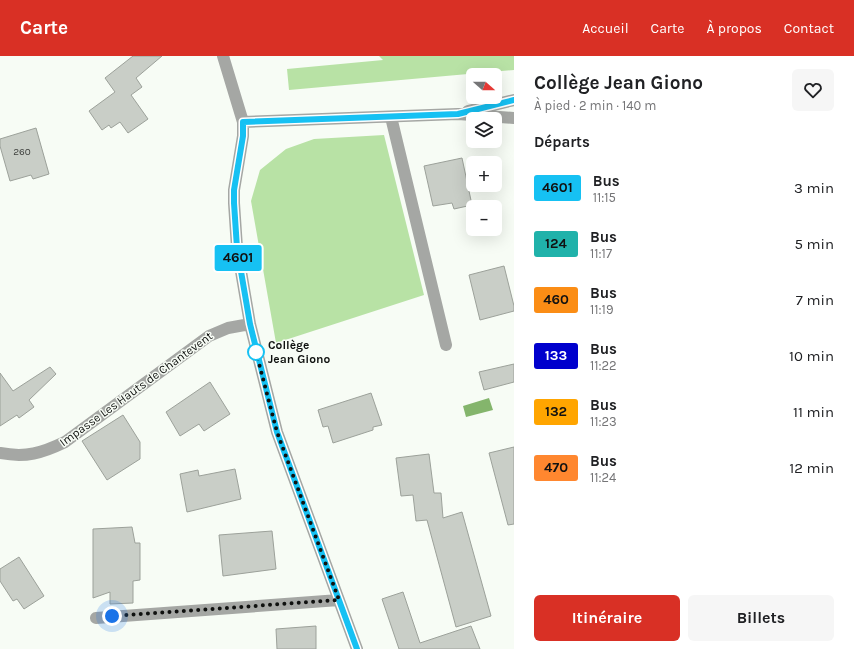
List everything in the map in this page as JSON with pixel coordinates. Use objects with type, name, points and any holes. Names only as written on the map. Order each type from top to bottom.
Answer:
[{"type":"street","points":[[223,56],[243,122],[243,136],[234,190],[234,203],[237,248],[250,324],[277,432],[357,649]]},
{"type":"street","points":[[458,114],[514,100]]},
{"type":"street","points":[[243,122],[458,114],[514,118]]},
{"type":"street","points":[[391,117],[446,345]]},
{"type":"street","name":"Impasse Les Hauts de Chantevent","points":[[0,453],[11,456],[31,455],[46,451],[65,442],[209,336],[228,328],[250,324]]},
{"type":"street","points":[[96,618],[339,600]]},
{"type":"shaded area","points":[[379,56],[514,56],[514,70],[502,71],[502,68],[466,68],[466,74],[289,90],[287,69],[383,60]]},
{"type":"shaded area","points":[[384,135],[424,295],[276,343],[251,201],[260,170],[286,149],[314,139]]},
{"type":"shaded area","points":[[489,398],[493,410],[466,417],[463,406]]},
{"type":"building","points":[[133,56],[162,56],[136,78],[142,87],[131,95],[148,119],[128,133],[120,122],[111,128],[109,125],[102,130],[89,111],[115,92],[105,78]]},
{"type":"building","points":[[36,128],[49,174],[33,179],[31,175],[10,181],[0,146],[0,139]]},
{"type":"building","points":[[462,158],[466,177],[466,192],[469,192],[471,200],[466,200],[466,206],[454,209],[452,203],[433,206],[424,166]]},
{"type":"building","points":[[504,266],[514,311],[480,320],[469,275]]},
{"type":"building","points":[[514,364],[514,382],[484,390],[479,372]]},
{"type":"building","points":[[50,367],[56,374],[29,400],[34,407],[19,418],[17,415],[0,426],[0,373],[13,391]]},
{"type":"building","points":[[210,382],[230,414],[204,431],[199,424],[180,436],[166,412]]},
{"type":"building","points":[[371,393],[382,425],[373,427],[373,430],[333,443],[328,426],[323,427],[318,410]]},
{"type":"building","points":[[123,415],[140,442],[140,459],[107,480],[82,441]]},
{"type":"building","points":[[514,447],[514,524],[508,525],[489,453]]},
{"type":"building","points":[[429,454],[434,493],[441,493],[443,518],[462,512],[491,616],[456,627],[427,520],[416,521],[413,495],[401,496],[396,458]]},
{"type":"building","points":[[235,469],[241,499],[187,512],[180,474],[198,470],[199,476]]},
{"type":"building","points":[[132,527],[135,543],[140,543],[140,580],[133,581],[133,603],[110,604],[110,592],[93,598],[93,529]]},
{"type":"building","points":[[272,531],[276,569],[223,576],[219,535]]},
{"type":"building","points":[[19,557],[44,596],[24,609],[17,599],[13,601],[0,581],[0,569]]},
{"type":"building","points":[[403,592],[420,643],[471,626],[480,649],[399,649],[382,599]]},
{"type":"building","points":[[316,626],[316,649],[277,649],[276,629]]},
{"type":"bus line","name":"4601","points":[[357,649],[277,432],[250,324],[237,248],[234,203],[234,190],[243,136],[243,122],[458,114],[514,100]]},
{"type":"place","name":"Collège Jean Giono","points":[[256,352]]},
{"type":"route","points":[[112,616],[339,600],[277,432],[256,352]]}]
